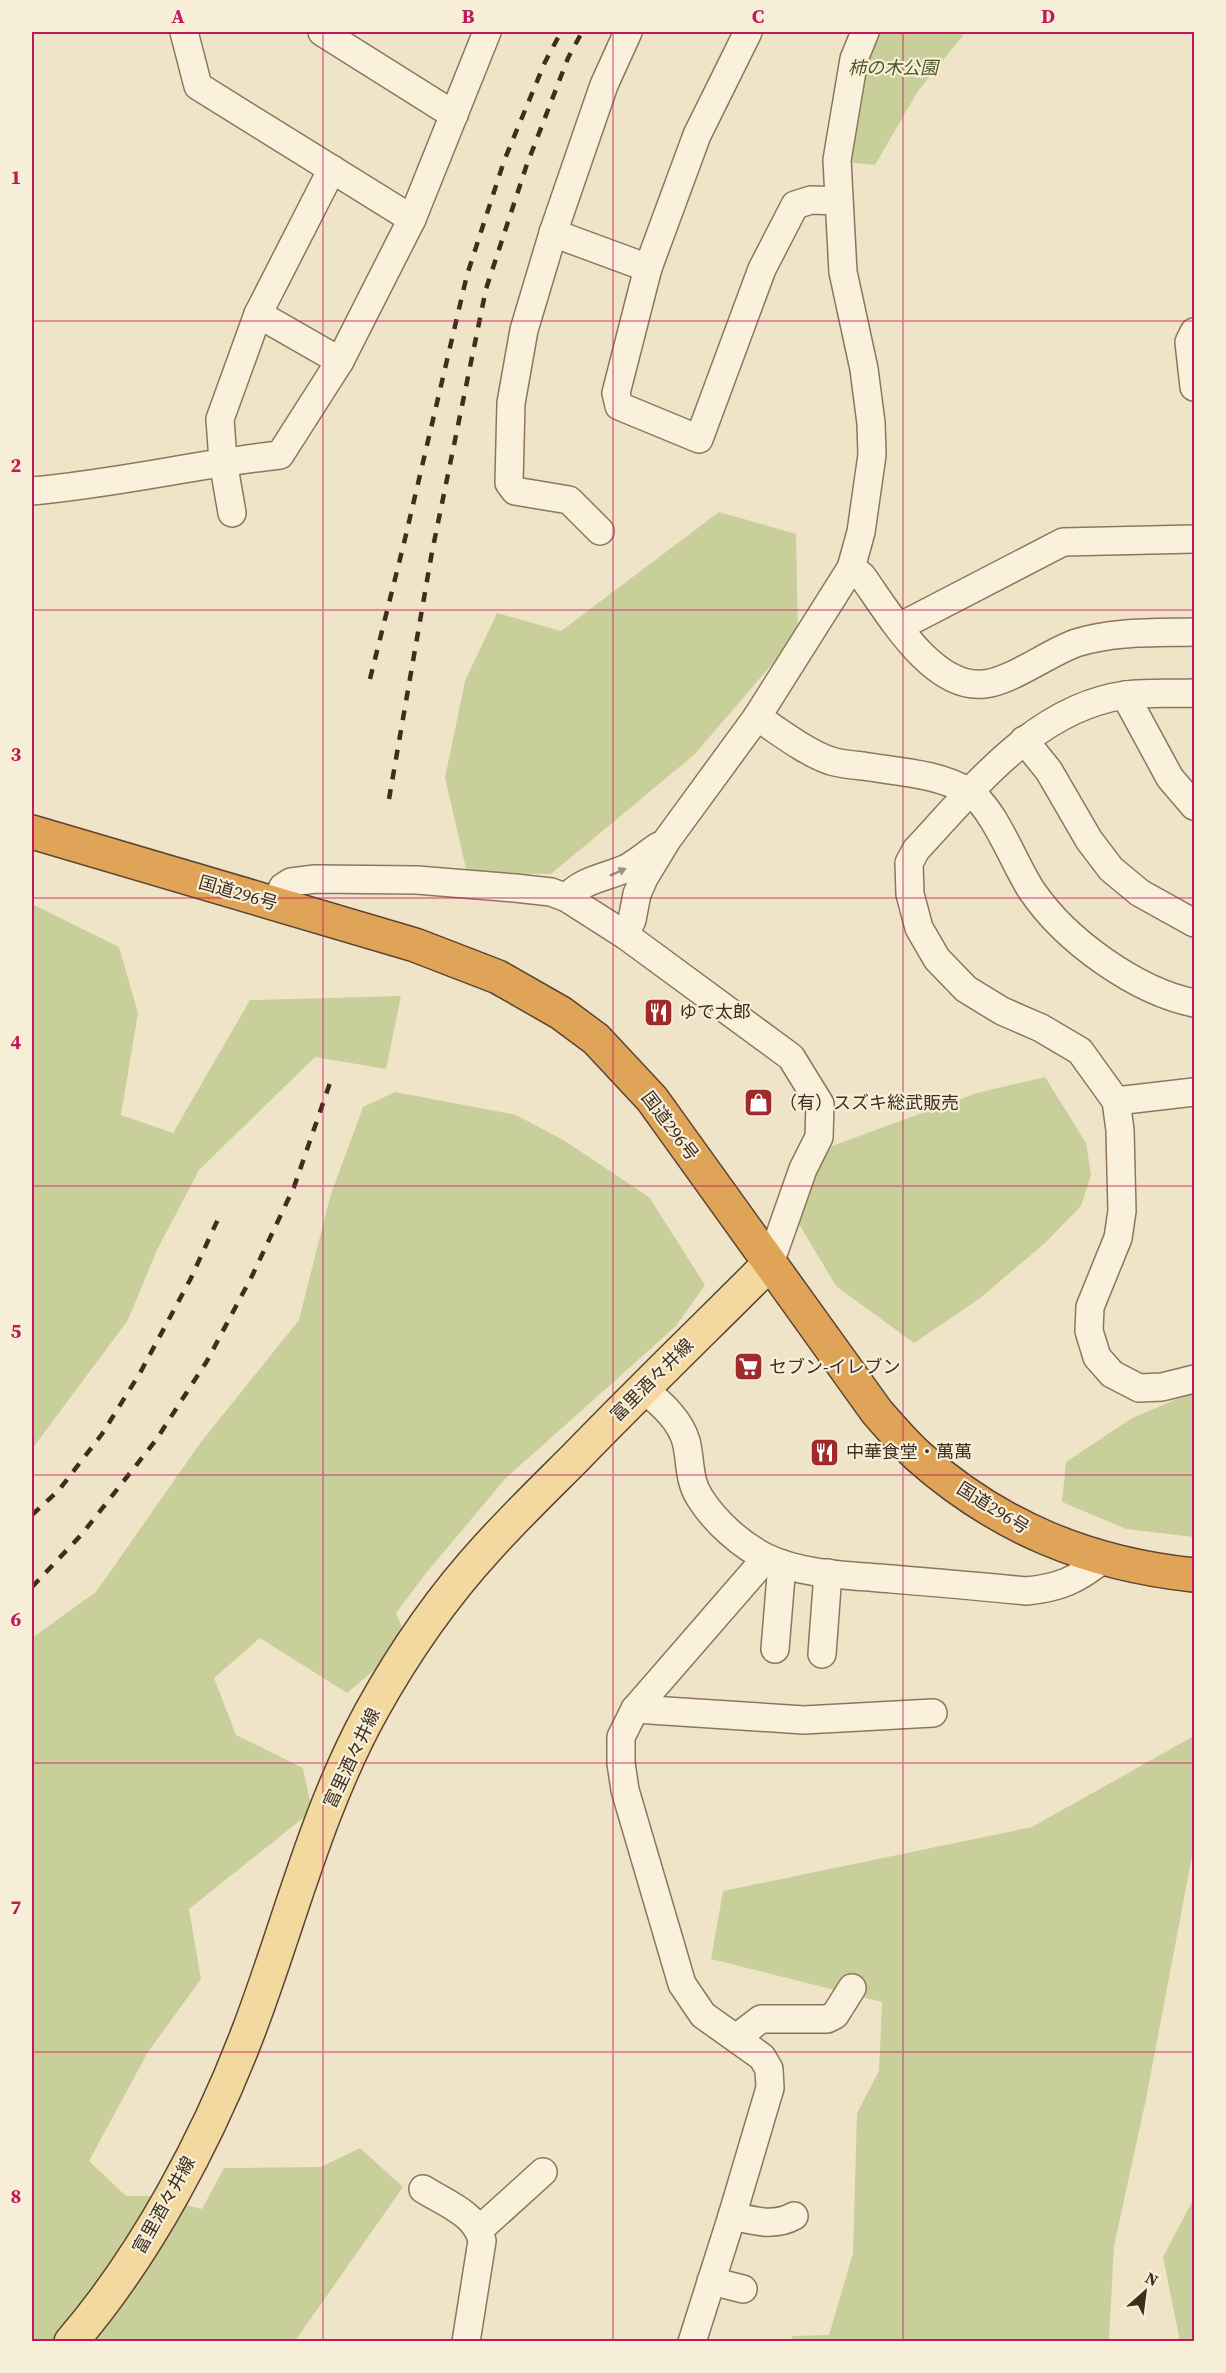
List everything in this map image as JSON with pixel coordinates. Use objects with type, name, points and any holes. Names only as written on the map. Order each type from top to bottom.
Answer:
[{"type":"highway","name":"国道296号","points":[[32,832],[112,858],[415,945],[475,968],[525,991],[561,1013],[596,1040],[652,1099],[877,1412],[917,1455],[967,1495],[1010,1522],[1053,1542],[1103,1559],[1159,1572],[1194,1575]]},
{"type":"main road","name":"富里酒々井線","points":[[71,2342],[98,2310],[135,2257],[185,2168],[223,2092],[249,2031],[336,1786],[370,1713],[425,1628],[487,1548],[643,1388],[770,1263]]},
{"type":"street","points":[[184,32],[198,86],[412,219]]},
{"type":"street","points":[[322,32],[454,114]]},
{"type":"street","points":[[32,491],[61,489],[223,461],[280,455],[340,361],[412,219],[487,32]]},
{"type":"street","points":[[600,531],[569,500],[515,491],[509,483],[511,403],[524,330],[553,232],[604,85],[628,32]]},
{"type":"street","points":[[748,32],[697,135],[648,268],[616,393],[619,406],[699,439],[762,269],[795,204],[811,200],[839,201]]},
{"type":"street","points":[[625,935],[632,920],[637,894],[667,840],[757,717],[851,568],[861,532],[872,444],[864,369],[843,272],[837,160],[854,59],[866,32]]},
{"type":"street","points":[[232,513],[223,461],[220,419],[258,314],[332,170]]},
{"type":"street","points":[[553,232],[648,268]]},
{"type":"street","points":[[258,314],[340,361]]},
{"type":"street","points":[[1194,332],[1189,342],[1194,387]]},
{"type":"street","points":[[899,627],[1063,542],[1194,539]]},
{"type":"street","points":[[851,568],[862,576],[920,655],[941,672],[963,681],[984,684],[1076,644],[1115,634],[1194,632]]},
{"type":"street","points":[[1194,693],[1125,695],[1069,711],[1024,740],[970,792],[916,850],[909,863],[910,894],[919,928],[938,959],[966,988],[1002,1011],[1041,1028],[1080,1051],[1116,1101],[1120,1130],[1122,1211],[1118,1238],[1090,1307],[1089,1331],[1097,1357],[1112,1374],[1139,1388],[1162,1387],[1194,1379]]},
{"type":"street","points":[[1125,695],[1170,778],[1194,806]]},
{"type":"street","points":[[757,717],[832,762],[933,777],[970,792],[991,817],[1032,891],[1058,923],[1129,978],[1174,998],[1194,1003]]},
{"type":"street","points":[[1024,740],[1050,771],[1089,840],[1111,869],[1140,893],[1194,923]]},
{"type":"street","points":[[567,898],[580,886],[631,866],[667,840]]},
{"type":"street","points":[[275,903],[283,887],[291,882],[315,879],[417,880],[515,888],[551,892],[567,898],[625,935],[791,1057],[820,1104],[819,1137],[803,1169],[770,1263]]},
{"type":"street","points":[[1116,1101],[1194,1092]]},
{"type":"street","points":[[643,1388],[668,1410],[678,1423],[686,1441],[692,1480],[699,1497],[718,1521],[743,1543],[774,1561],[828,1573],[1026,1591],[1051,1588],[1082,1576],[1103,1559]]},
{"type":"street","points":[[774,1561],[775,1649]]},
{"type":"street","points":[[692,2342],[770,2088],[769,2069],[762,2057],[703,2015],[682,1984],[625,1790],[621,1762],[621,1737],[635,1709],[774,1561]]},
{"type":"street","points":[[822,1654],[828,1573]]},
{"type":"street","points":[[635,1709],[804,1720],[933,1713]]},
{"type":"street","points":[[736,2038],[761,2019],[827,2019],[835,2015],[852,1988]]},
{"type":"street","points":[[480,2229],[543,2172]]},
{"type":"street","points":[[423,2189],[470,2217],[480,2229],[482,2241],[466,2342]]},
{"type":"street","points":[[732,2216],[766,2223],[786,2220],[794,2216]]},
{"type":"street","points":[[711,2281],[743,2289]]},
{"type":"green space","name":"柿の木公園","points":[[871,32],[966,32],[918,91],[875,165],[843,162]]},
{"type":"green space","points":[[719,512],[796,534],[798,634],[695,754],[551,874],[467,873],[445,778],[465,681],[497,613],[561,631]]},
{"type":"green space","points":[[32,904],[119,947],[138,1013],[121,1115],[173,1133],[250,1000],[401,996],[386,1069],[315,1057],[199,1170],[157,1250],[128,1320],[32,1449]]},
{"type":"green space","points":[[1045,1077],[1086,1143],[1091,1175],[1081,1206],[1044,1244],[979,1299],[914,1343],[836,1286],[796,1219],[807,1178],[832,1146],[977,1093]]},
{"type":"green space","points":[[395,1092],[516,1115],[565,1141],[649,1197],[705,1285],[676,1326],[505,1479],[427,1572],[396,1613],[408,1642],[347,1693],[260,1638],[214,1678],[236,1735],[303,1768],[312,1811],[189,1909],[201,1979],[148,2052],[89,2161],[126,2196],[149,2196],[202,2209],[224,2168],[321,2167],[360,2148],[403,2187],[295,2341],[32,2341],[32,1638],[96,1592],[201,1442],[299,1320],[330,1197],[363,1107]]},
{"type":"green space","points":[[1194,1392],[1194,1537],[1126,1529],[1062,1502],[1066,1462],[1132,1418]]},
{"type":"green space","points":[[1194,1736],[1194,1846],[1146,2099],[1114,2246],[1109,2341],[793,2341],[792,2336],[829,2335],[853,2253],[857,2113],[879,2071],[882,2002],[711,1959],[723,1891],[1032,1827]]},
{"type":"green space","points":[[1194,2198],[1194,2341],[1180,2341],[1163,2257]]},
{"type":"railway","points":[[370,679],[467,275],[504,161],[545,62],[561,32]]},
{"type":"railway","points":[[389,799],[432,552],[486,289],[526,167],[568,58],[582,32]]},
{"type":"railway","points":[[32,1587],[82,1534],[156,1440],[207,1361],[252,1276],[294,1187],[330,1083]]},
{"type":"railway","points":[[32,1515],[59,1490],[102,1434],[140,1373],[190,1280],[219,1217]]},
{"type":"place","name":"ゆで太郎","points":[[658,1012]]},
{"type":"place","name":"（有）スズキ総武販売","points":[[758,1103]]},
{"type":"place","name":"セブン-イレブン","points":[[748,1367]]},
{"type":"place","name":"中華食堂・萬萬","points":[[825,1452]]}]
